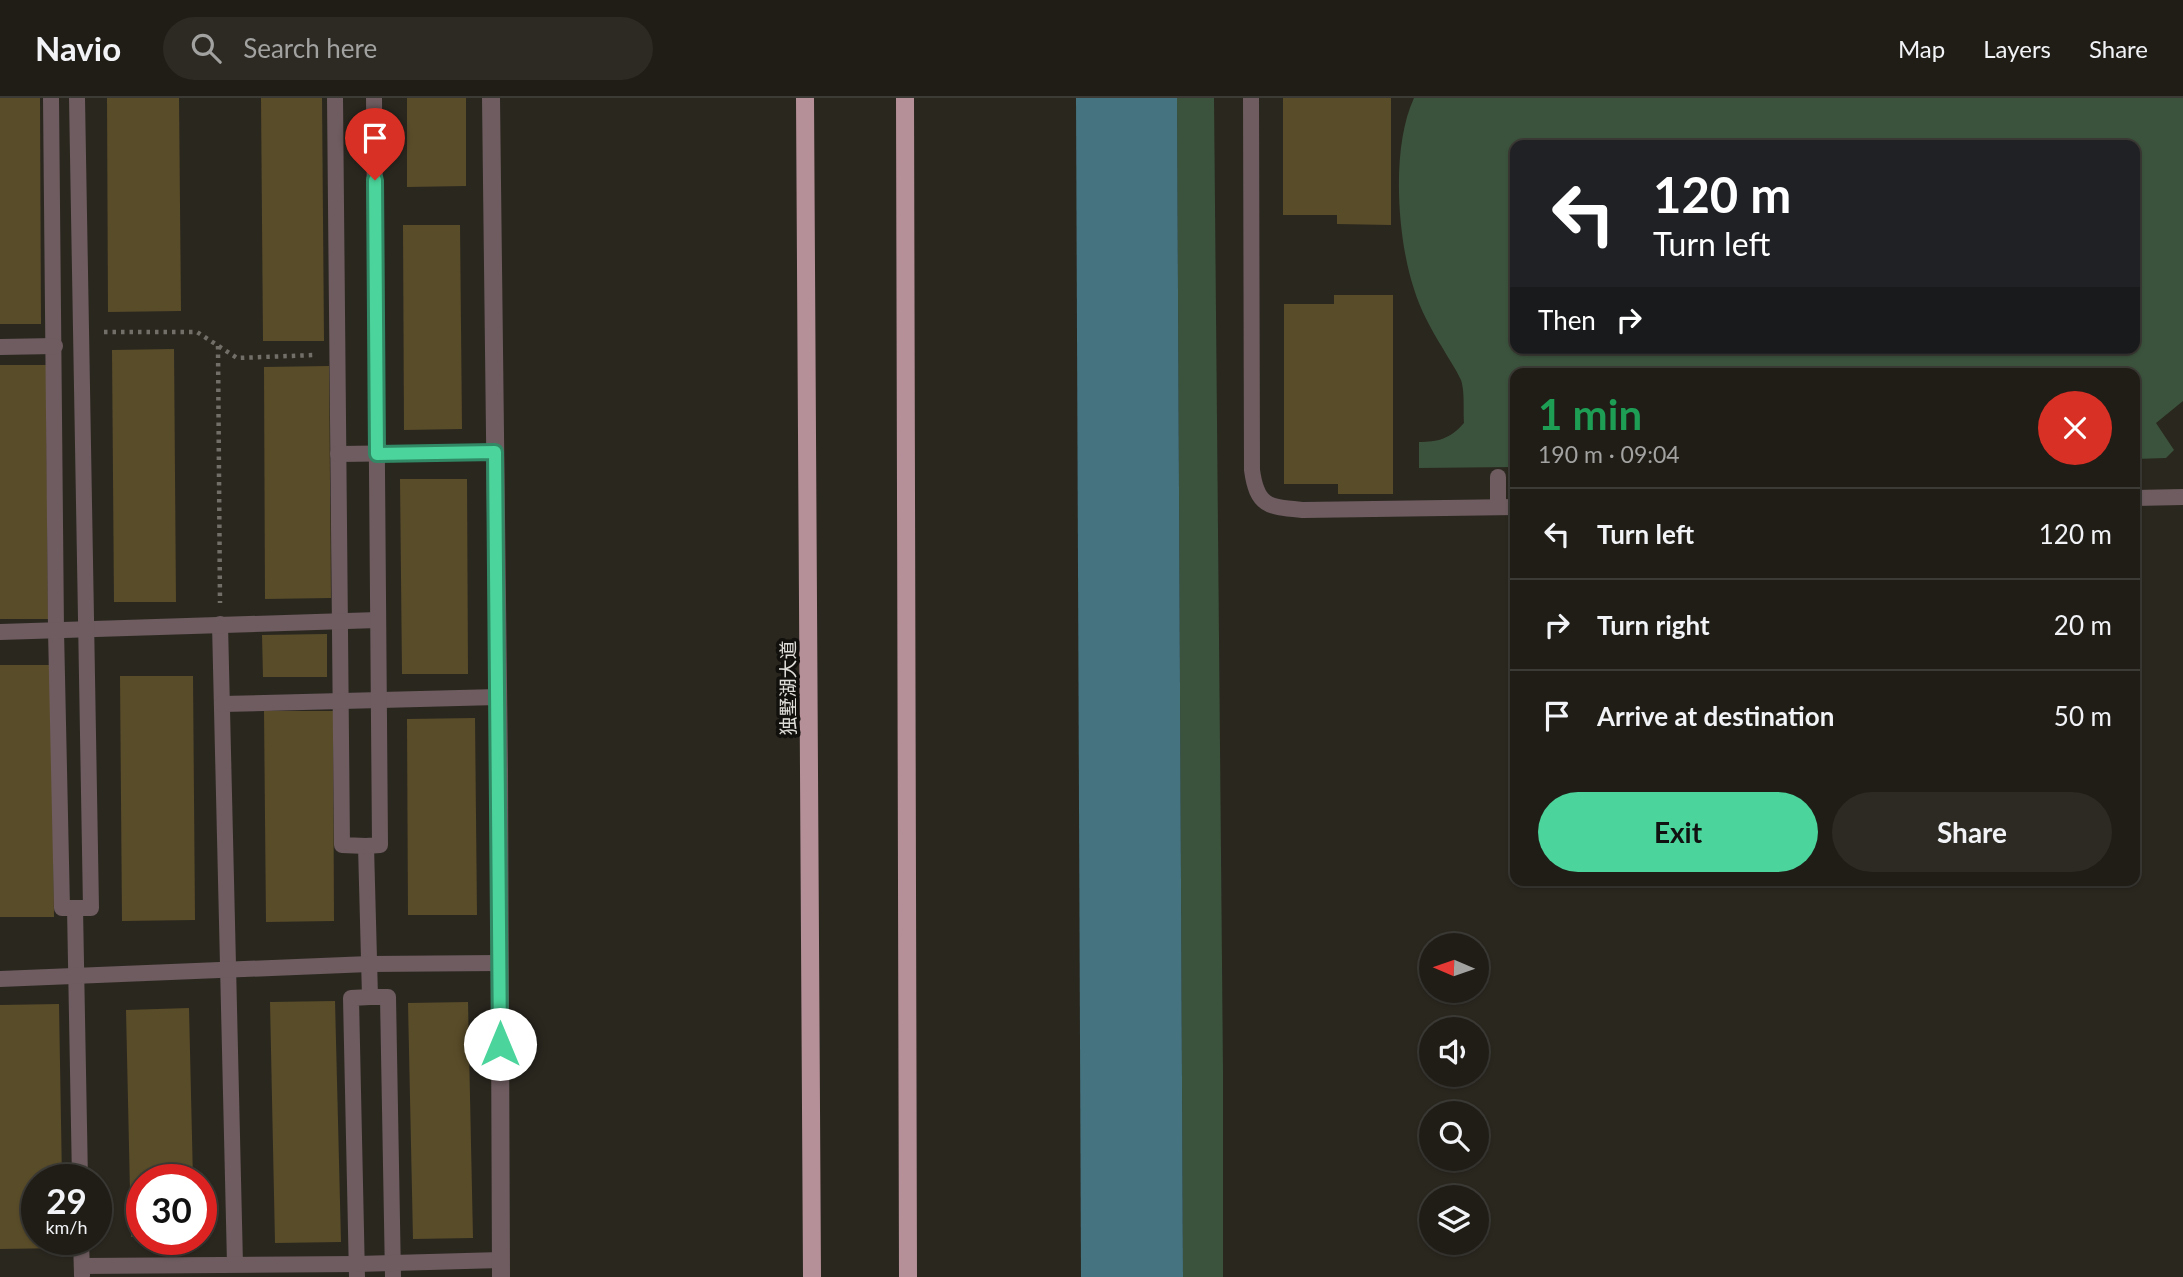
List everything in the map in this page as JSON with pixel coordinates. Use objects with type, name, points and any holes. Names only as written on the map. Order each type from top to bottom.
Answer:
[{"type":"main road","name":"独墅湖大道","points":[[805,98],[812,1277]]},
{"type":"main road","points":[[905,98],[908,1277]]},
{"type":"street","points":[[491,98],[501,1268]]},
{"type":"lane","points":[[51,98],[62,908],[91,908],[77,98]]},
{"type":"lane","points":[[335,98],[342,845],[366,846],[380,845],[374,98]]},
{"type":"lane","points":[[1251,98],[1252,470],[1255,490],[1264,502],[1277,508],[1303,510],[1510,507]]},
{"type":"lane","points":[[0,347],[55,346]]},
{"type":"lane","points":[[338,454],[495,452]]},
{"type":"lane","points":[[1498,477],[1498,508]]},
{"type":"lane","points":[[2140,498],[2183,497]]},
{"type":"lane","points":[[0,632],[378,620]]},
{"type":"lane","points":[[220,624],[235,1264]]},
{"type":"lane","points":[[222,704],[498,697]]},
{"type":"lane","points":[[366,846],[370,997]]},
{"type":"lane","points":[[75,908],[80,1164]]},
{"type":"lane","points":[[0,979],[369,964],[499,963]]},
{"type":"lane","points":[[357,1270],[351,998],[388,997],[393,1270]]},
{"type":"lane","points":[[82,1272],[235,1264],[357,1270],[501,1268]]},
{"type":"path","points":[[81,332],[197,332],[237,358],[337,354]]},
{"type":"path","points":[[218,346],[220,624]]},
{"type":"green space","points":[[1177,98],[1214,98],[1223,1277],[1183,1277]]},
{"type":"green space","points":[[1414,98],[2183,98],[2183,401],[2156,423],[2174,450],[2166,458],[2140,459],[2140,368],[1510,368],[1510,467],[1419,468],[1419,442],[1443,438],[1454,433],[1464,423],[1463,395],[1461,380],[1419,304],[1408,268],[1400,219],[1399,167],[1402,141]]},
{"type":"water","points":[[1076,98],[1177,98],[1183,1277],[1081,1277]]},
{"type":"building","points":[[0,98],[40,98],[41,324],[0,324]]},
{"type":"building","points":[[107,98],[179,98],[181,311],[108,312]]},
{"type":"building","points":[[261,98],[322,98],[324,341],[263,341]]},
{"type":"building","points":[[407,98],[466,98],[466,186],[407,187]]},
{"type":"building","points":[[1283,98],[1391,98],[1391,225],[1337,224],[1337,215],[1283,215]]},
{"type":"building","points":[[403,225],[460,225],[462,429],[404,430]]},
{"type":"building","points":[[1334,295],[1393,295],[1393,494],[1338,494],[1338,484],[1284,484],[1284,304],[1334,304]]},
{"type":"building","points":[[174,349],[176,602],[114,602],[112,350]]},
{"type":"building","points":[[0,365],[46,365],[48,619],[0,619]]},
{"type":"building","points":[[329,366],[331,598],[265,599],[264,367]]},
{"type":"building","points":[[400,479],[467,479],[468,674],[402,674]]},
{"type":"building","points":[[327,634],[327,677],[263,677],[262,635]]},
{"type":"building","points":[[0,665],[52,665],[54,917],[0,917]]},
{"type":"building","points":[[120,676],[193,676],[195,920],[122,921]]},
{"type":"building","points":[[264,711],[333,711],[334,921],[266,922]]},
{"type":"building","points":[[475,718],[477,915],[408,915],[407,719]]},
{"type":"building","points":[[335,1001],[341,1242],[275,1243],[270,1002]]},
{"type":"building","points":[[468,1002],[473,1238],[413,1239],[408,1003]]},
{"type":"building","points":[[59,1004],[62,1164],[21,1164],[21,1249],[0,1249],[0,1005]]},
{"type":"building","points":[[189,1008],[193,1164],[129,1164],[126,1010]]},
{"type":"route","points":[[375,180],[377,454],[495,452],[500,1044]]}]
